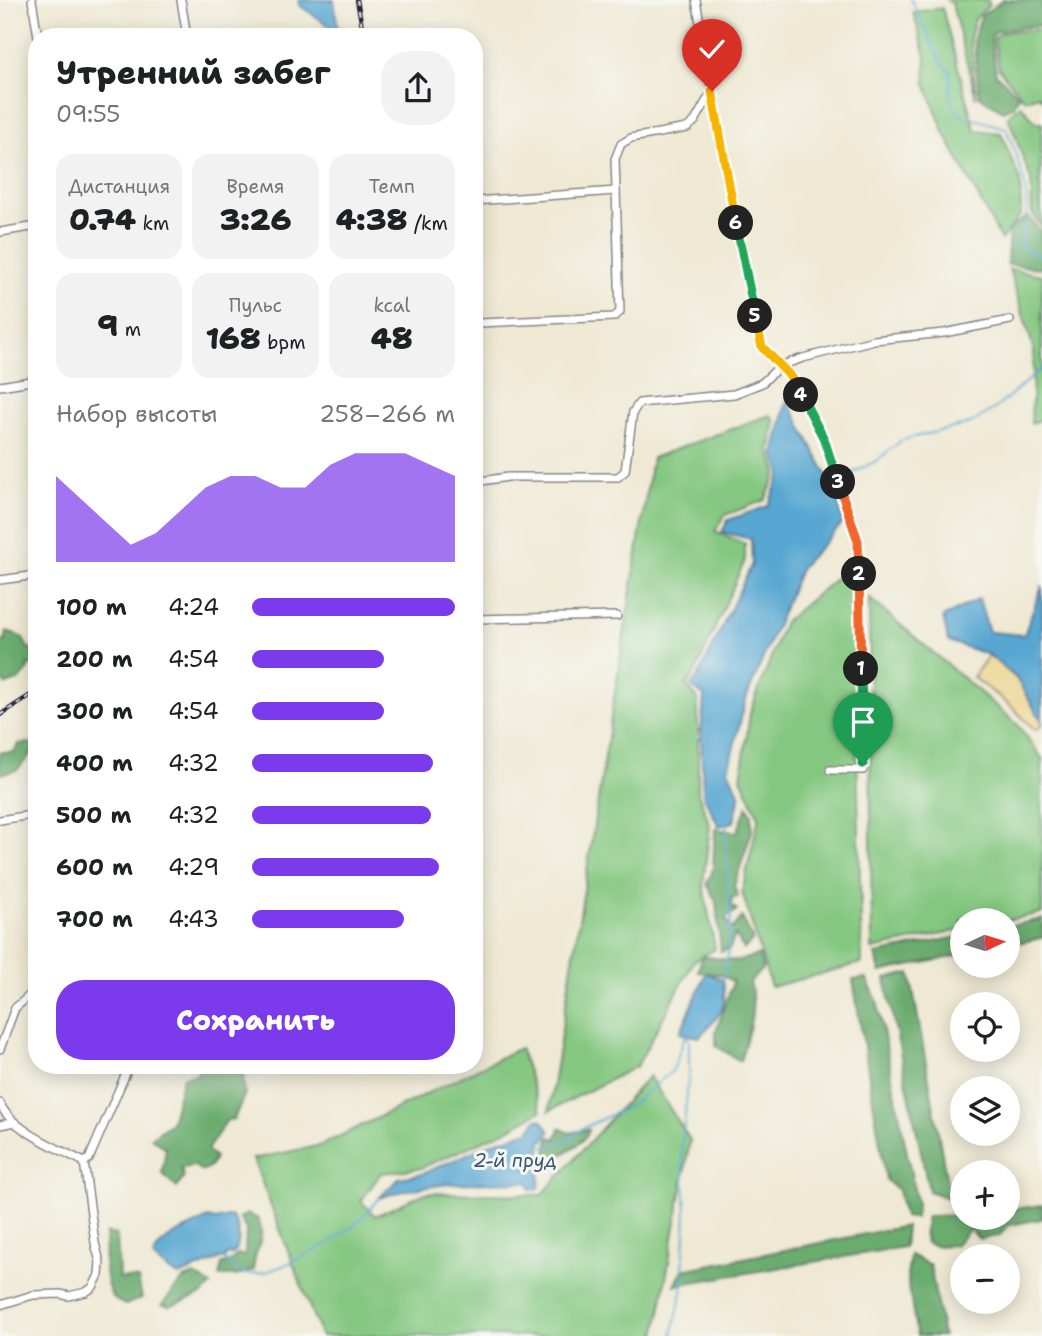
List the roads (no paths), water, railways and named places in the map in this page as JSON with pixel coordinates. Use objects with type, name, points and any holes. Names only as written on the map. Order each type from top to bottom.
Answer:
[{"type":"street","points":[[32,0],[37,28]]},
{"type":"street","points":[[181,0],[186,28]]},
{"type":"street","points":[[696,0],[743,263],[762,347],[792,378],[824,439],[858,541],[863,770],[830,770]]},
{"type":"street","points":[[483,323],[614,317],[620,312],[615,159],[621,144],[631,138],[687,128],[695,121],[712,91]]},
{"type":"street","points":[[483,200],[616,191]]},
{"type":"street","points":[[0,232],[28,227]]},
{"type":"street","points":[[483,481],[508,477],[618,477],[625,471],[634,412],[639,402],[734,394],[762,383],[780,366],[803,358],[874,340],[944,333],[1010,320]]},
{"type":"street","points":[[0,386],[28,381]]},
{"type":"street","points":[[0,580],[28,576]]},
{"type":"street","points":[[483,619],[617,616]]},
{"type":"street","points":[[0,820],[28,815]]},
{"type":"street","points":[[0,1049],[15,1008],[28,997]]},
{"type":"street","points":[[84,1162],[89,1159],[126,1074]]},
{"type":"street","points":[[0,1103],[3,1112],[15,1122],[84,1162]]},
{"type":"street","points":[[0,1125],[15,1122]]},
{"type":"street","points":[[0,1305],[33,1295],[69,1296],[86,1292],[93,1287],[99,1275],[100,1262],[84,1162]]},
{"type":"water","points":[[299,0],[334,0],[338,28],[332,28],[299,5]]},
{"type":"water","points":[[787,399],[836,492],[843,523],[801,567],[746,699],[728,770],[740,795],[734,822],[719,826],[703,795],[701,734],[704,696],[691,686],[699,675],[752,564],[751,539],[722,532],[728,520],[768,506],[781,474],[774,454]]},
{"type":"water","points":[[1042,585],[1042,721],[1016,678],[989,655],[948,641],[943,617],[979,599],[989,632],[1024,635]]},
{"type":"water","points":[[706,973],[723,980],[723,1006],[699,1037],[680,1033]]},
{"type":"water","name":"2-й пруд","points":[[537,1119],[542,1120],[550,1132],[541,1143],[539,1189],[531,1190],[528,1182],[453,1184],[417,1188],[379,1198],[399,1178],[422,1174],[497,1141],[529,1131]]},
{"type":"water","points":[[231,1216],[239,1236],[232,1255],[227,1254],[224,1259],[179,1276],[153,1257],[162,1243],[176,1234],[207,1218],[217,1220]]},
{"type":"waterway","points":[[911,0],[942,63],[950,71],[951,101],[960,115],[1006,128],[1017,157],[1027,200],[1025,230],[1020,245],[1042,257]]},
{"type":"waterway","points":[[839,480],[876,461],[902,440],[970,424],[997,407],[1042,368]]},
{"type":"waterway","points":[[723,980],[731,919],[726,824]]},
{"type":"waterway","points":[[672,1336],[682,1292],[686,1212],[682,1147],[689,1070],[689,1040],[686,1034]]},
{"type":"waterway","points":[[541,1148],[568,1140],[583,1128],[628,1107],[645,1094],[673,1070],[685,1036]]},
{"type":"waterway","points":[[224,1259],[237,1270],[247,1274],[272,1270],[348,1230],[379,1198]]},
{"type":"railway","points":[[357,0],[362,28]]},
{"type":"railway","points":[[0,715],[28,697]]}]
